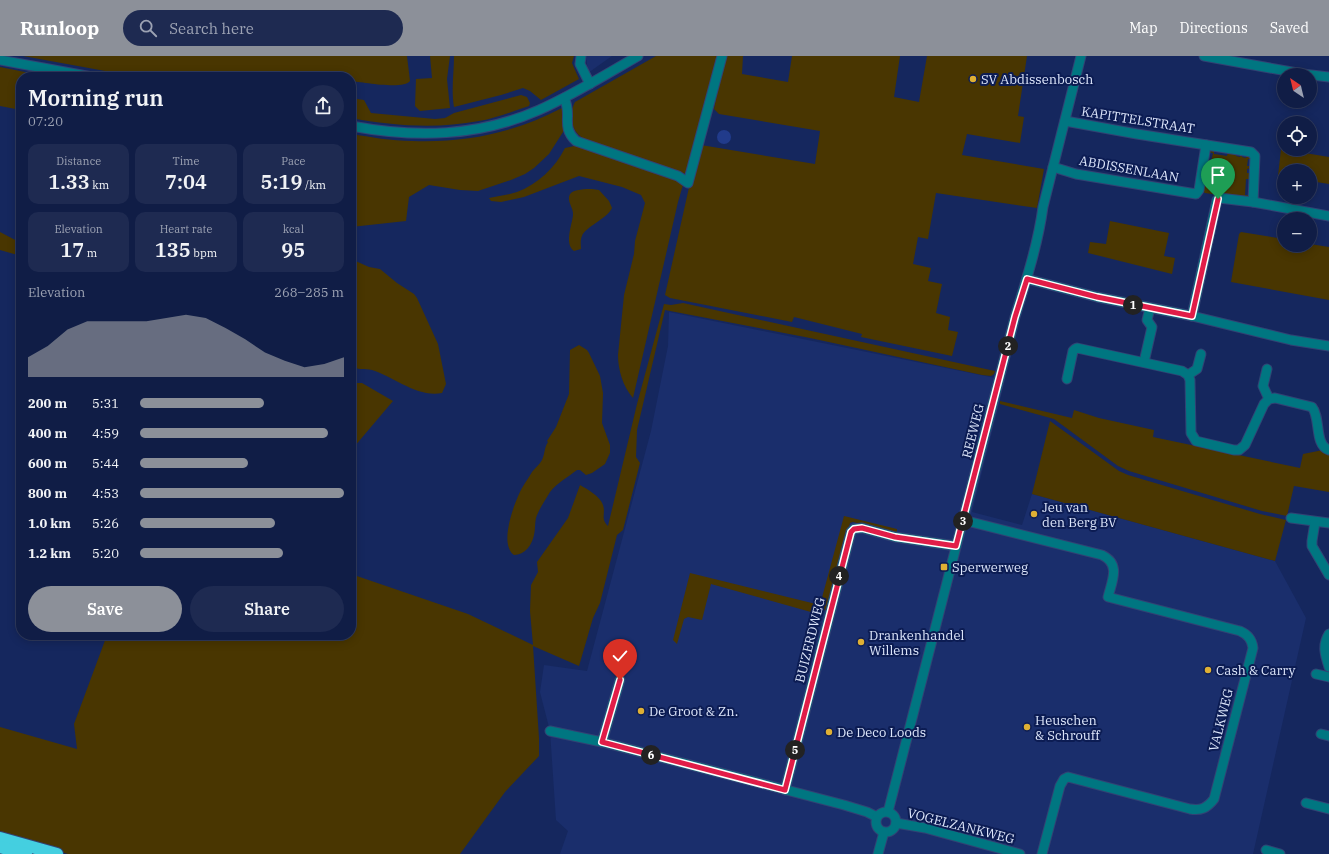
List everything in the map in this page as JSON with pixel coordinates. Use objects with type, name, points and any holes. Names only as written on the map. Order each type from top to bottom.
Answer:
[{"type":"highway","points":[[0,838],[57,854]]},
{"type":"highway","points":[[0,847],[26,854]]},
{"type":"street","points":[[581,56],[580,64],[590,84]]},
{"type":"street","points":[[356,127],[409,133],[444,134],[482,129],[540,110],[590,84],[638,56]]},
{"type":"street","points":[[564,98],[567,104],[567,128],[570,136],[576,141],[678,176],[688,183],[722,56]]},
{"type":"street","name":"REEWEG","points":[[888,812],[1013,324],[1027,279],[1039,231],[1043,206],[1081,56]]},
{"type":"street","points":[[1204,56],[1303,74],[1329,77]]},
{"type":"street","points":[[0,60],[65,72]]},
{"type":"street","name":"KAPITTELSTRAAT","points":[[1065,121],[1252,153],[1254,156],[1252,202]]},
{"type":"street","name":"ABDISSENLAAN","points":[[1053,167],[1076,174],[1198,193],[1206,145]]},
{"type":"street","points":[[1192,316],[1217,200],[1219,198],[1252,202],[1329,216]]},
{"type":"street","points":[[1027,279],[1097,297],[1192,316],[1291,340],[1329,346]]},
{"type":"street","points":[[1144,362],[1152,327],[1147,320],[1150,308]]},
{"type":"street","points":[[1067,378],[1073,352],[1074,349],[1077,348],[1182,371],[1188,375],[1190,380],[1191,433],[1194,440],[1239,450],[1245,445],[1264,404],[1269,399],[1275,398],[1312,407],[1316,415],[1321,444],[1329,450]]},
{"type":"street","points":[[1188,375],[1197,369],[1201,354]]},
{"type":"street","points":[[1267,369],[1263,386],[1269,399]]},
{"type":"street","points":[[1291,518],[1329,523]]},
{"type":"street","name":"VALKWEG","points":[[963,520],[1107,557],[1114,569],[1108,597],[1240,631],[1248,636],[1252,642],[1253,648],[1214,799],[1206,808],[1198,810],[1190,809],[1070,777],[1066,778],[1060,786],[1042,854]]},
{"type":"street","points":[[1315,522],[1312,546],[1329,575]]},
{"type":"street","name":"BUIZERDWEG","points":[[785,790],[851,532],[854,529],[862,528],[895,537],[956,546]]},
{"type":"street","points":[[1329,634],[1324,646],[1329,667]]},
{"type":"street","points":[[1316,674],[1329,677]]},
{"type":"street","points":[[602,742],[620,680]]},
{"type":"street","points":[[550,731],[602,742],[854,808],[877,817]]},
{"type":"street","points":[[1306,803],[1329,809]]},
{"type":"street","points":[[888,812],[893,815],[896,823],[893,829],[887,833],[881,831],[875,824],[877,817],[882,813],[888,812]]},
{"type":"street","name":"VOGELZANKWEG","points":[[896,823],[925,828],[1020,854]]},
{"type":"street","points":[[878,854],[884,832]]},
{"type":"street","points":[[1266,850],[1280,854]]},
{"type":"shaded area","points":[[23,56],[407,56],[410,81],[406,84],[400,85],[356,82],[356,72],[111,72]]},
{"type":"shaded area","points":[[430,56],[450,56],[447,79],[450,108],[420,111],[415,106],[416,79],[432,78]]},
{"type":"shaded area","points":[[454,56],[574,56],[572,63],[579,79],[541,100],[530,91],[523,88],[454,107]]},
{"type":"shaded area","points":[[586,56],[612,56],[588,73]]},
{"type":"shaded area","points":[[656,56],[720,56],[686,174],[585,139],[577,133],[572,123],[571,118],[575,102]]},
{"type":"shaded area","points":[[724,56],[743,56],[742,74],[788,82],[792,56],[900,56],[894,97],[919,102],[927,56],[1027,56],[1018,116],[1024,117],[1020,143],[967,134],[962,155],[1044,169],[1037,208],[936,193],[928,239],[918,237],[913,264],[931,268],[928,281],[942,284],[936,313],[950,317],[948,330],[958,332],[952,356],[861,337],[862,334],[794,317],[792,322],[670,298],[665,295],[692,174],[701,145],[815,164],[820,131],[719,114],[714,109]]},
{"type":"shaded area","points":[[0,67],[25,72],[16,72],[16,109],[0,106]]},
{"type":"shaded area","points":[[521,95],[527,97],[530,103],[529,106],[479,121],[447,125],[415,126],[356,119],[356,99],[364,100],[371,113],[435,119],[445,118],[454,113]]},
{"type":"shaded area","points":[[562,108],[565,111],[563,132],[549,154],[525,174],[478,191],[429,185],[409,197],[406,221],[356,226],[356,135],[404,141],[451,140],[489,135],[544,117]]},
{"type":"shaded area","points":[[721,130],[727,130],[731,134],[731,140],[727,144],[721,144],[717,140],[717,134]]},
{"type":"shaded area","points":[[579,145],[668,175],[683,185],[633,398],[626,389],[622,378],[618,355],[624,295],[634,254],[635,241],[645,203],[641,195],[622,187],[579,176],[524,197],[501,202],[491,201],[489,198],[517,192],[532,185],[551,169],[565,148]]},
{"type":"shaded area","points":[[1214,149],[1214,154],[1227,156],[1228,151],[1236,152],[1236,156],[1240,157],[1242,153],[1242,157],[1246,158],[1247,154],[1252,159],[1248,159],[1247,166],[1251,166],[1252,168],[1247,169],[1247,173],[1251,173],[1251,179],[1246,179],[1245,195],[1251,195],[1247,199],[1205,193],[1202,190],[1202,184],[1208,185],[1209,179],[1203,177],[1206,161],[1211,162],[1213,153],[1208,152],[1208,150]]},
{"type":"shaded area","points":[[1317,155],[1329,157],[1329,184],[1317,182],[1317,164],[1279,164],[1280,156]]},
{"type":"shaded area","points":[[592,189],[599,190],[609,201],[612,208],[606,216],[587,229],[581,239],[581,249],[574,251],[569,244],[569,234],[573,215],[569,197],[574,191]]},
{"type":"shaded area","points":[[1110,221],[1169,233],[1164,256],[1175,258],[1172,274],[1088,253],[1090,242],[1106,244]]},
{"type":"shaded area","points":[[0,232],[16,240],[16,255],[0,250]]},
{"type":"shaded area","points":[[1241,232],[1277,238],[1277,252],[1317,252],[1317,245],[1329,247],[1329,300],[1231,282],[1239,234]]},
{"type":"shaded area","points":[[356,261],[369,267],[380,269],[397,283],[414,294],[417,298],[438,344],[446,384],[442,393],[433,394],[415,390],[372,370],[357,368]]},
{"type":"shaded area","points":[[683,303],[995,371],[991,376],[982,375],[810,338],[665,310],[637,430],[636,457],[640,463],[623,530],[617,535],[600,603],[593,618],[579,666],[533,646],[539,756],[505,792],[460,854],[68,854],[0,834],[0,727],[77,749],[74,724],[105,640],[356,640],[356,576],[468,614],[533,645],[530,611],[531,585],[538,572],[537,562],[568,518],[580,485],[593,493],[599,499],[604,508],[604,521],[608,526],[637,404],[664,304],[671,305]]},
{"type":"shaded area","points":[[669,312],[1005,380],[972,512],[1022,525],[1032,494],[1275,561],[1306,618],[1253,854],[560,854],[568,831],[556,820],[550,731],[540,692],[544,665],[587,671],[651,431],[668,346]]},
{"type":"shaded area","points":[[579,345],[587,350],[600,376],[603,393],[602,423],[610,445],[610,453],[605,464],[592,473],[586,475],[580,470],[577,470],[559,483],[550,492],[537,516],[534,535],[530,546],[518,555],[514,555],[509,549],[508,542],[509,522],[512,512],[522,488],[542,460],[548,442],[547,441],[556,427],[569,394],[570,350]]},
{"type":"shaded area","points":[[356,383],[362,383],[393,401],[356,445]]},
{"type":"shaded area","points":[[1000,401],[1072,418],[1074,410],[1099,418],[1154,430],[1153,437],[1300,468],[1303,454],[1323,450],[1329,453],[1329,492],[1294,486],[1287,516],[1262,511],[1129,471],[1118,466],[1054,419],[1000,404]]},
{"type":"shaded area","points":[[1050,421],[1119,471],[1128,475],[1260,514],[1286,520],[1275,561],[1032,494]]},
{"type":"shaded area","points":[[844,516],[897,529],[897,533],[853,522],[850,523],[827,609],[818,614],[711,584],[702,620],[688,617],[684,619],[677,644],[673,640],[690,573],[820,605]]},
{"type":"place","name":"SV Abdissenbosch","points":[[973,79]]},
{"type":"place","name":"Jeu van den Berg BV","points":[[1034,514]]},
{"type":"place","name":"Sperwerweg","points":[[944,567]]},
{"type":"place","name":"Drankenhandel Willems","points":[[861,642]]},
{"type":"place","name":"Cash & Carry","points":[[1208,670]]},
{"type":"place","name":"De Groot & Zn.","points":[[641,711]]},
{"type":"place","name":"Heuschen & Schrouff","points":[[1027,727]]},
{"type":"place","name":"De Deco Loods","points":[[829,732]]},
{"type":"route","points":[[620,680],[602,742],[785,790],[851,532],[854,529],[862,528],[895,537],[956,546],[1015,317],[1027,279],[1097,297],[1192,316],[1218,199]]}]
